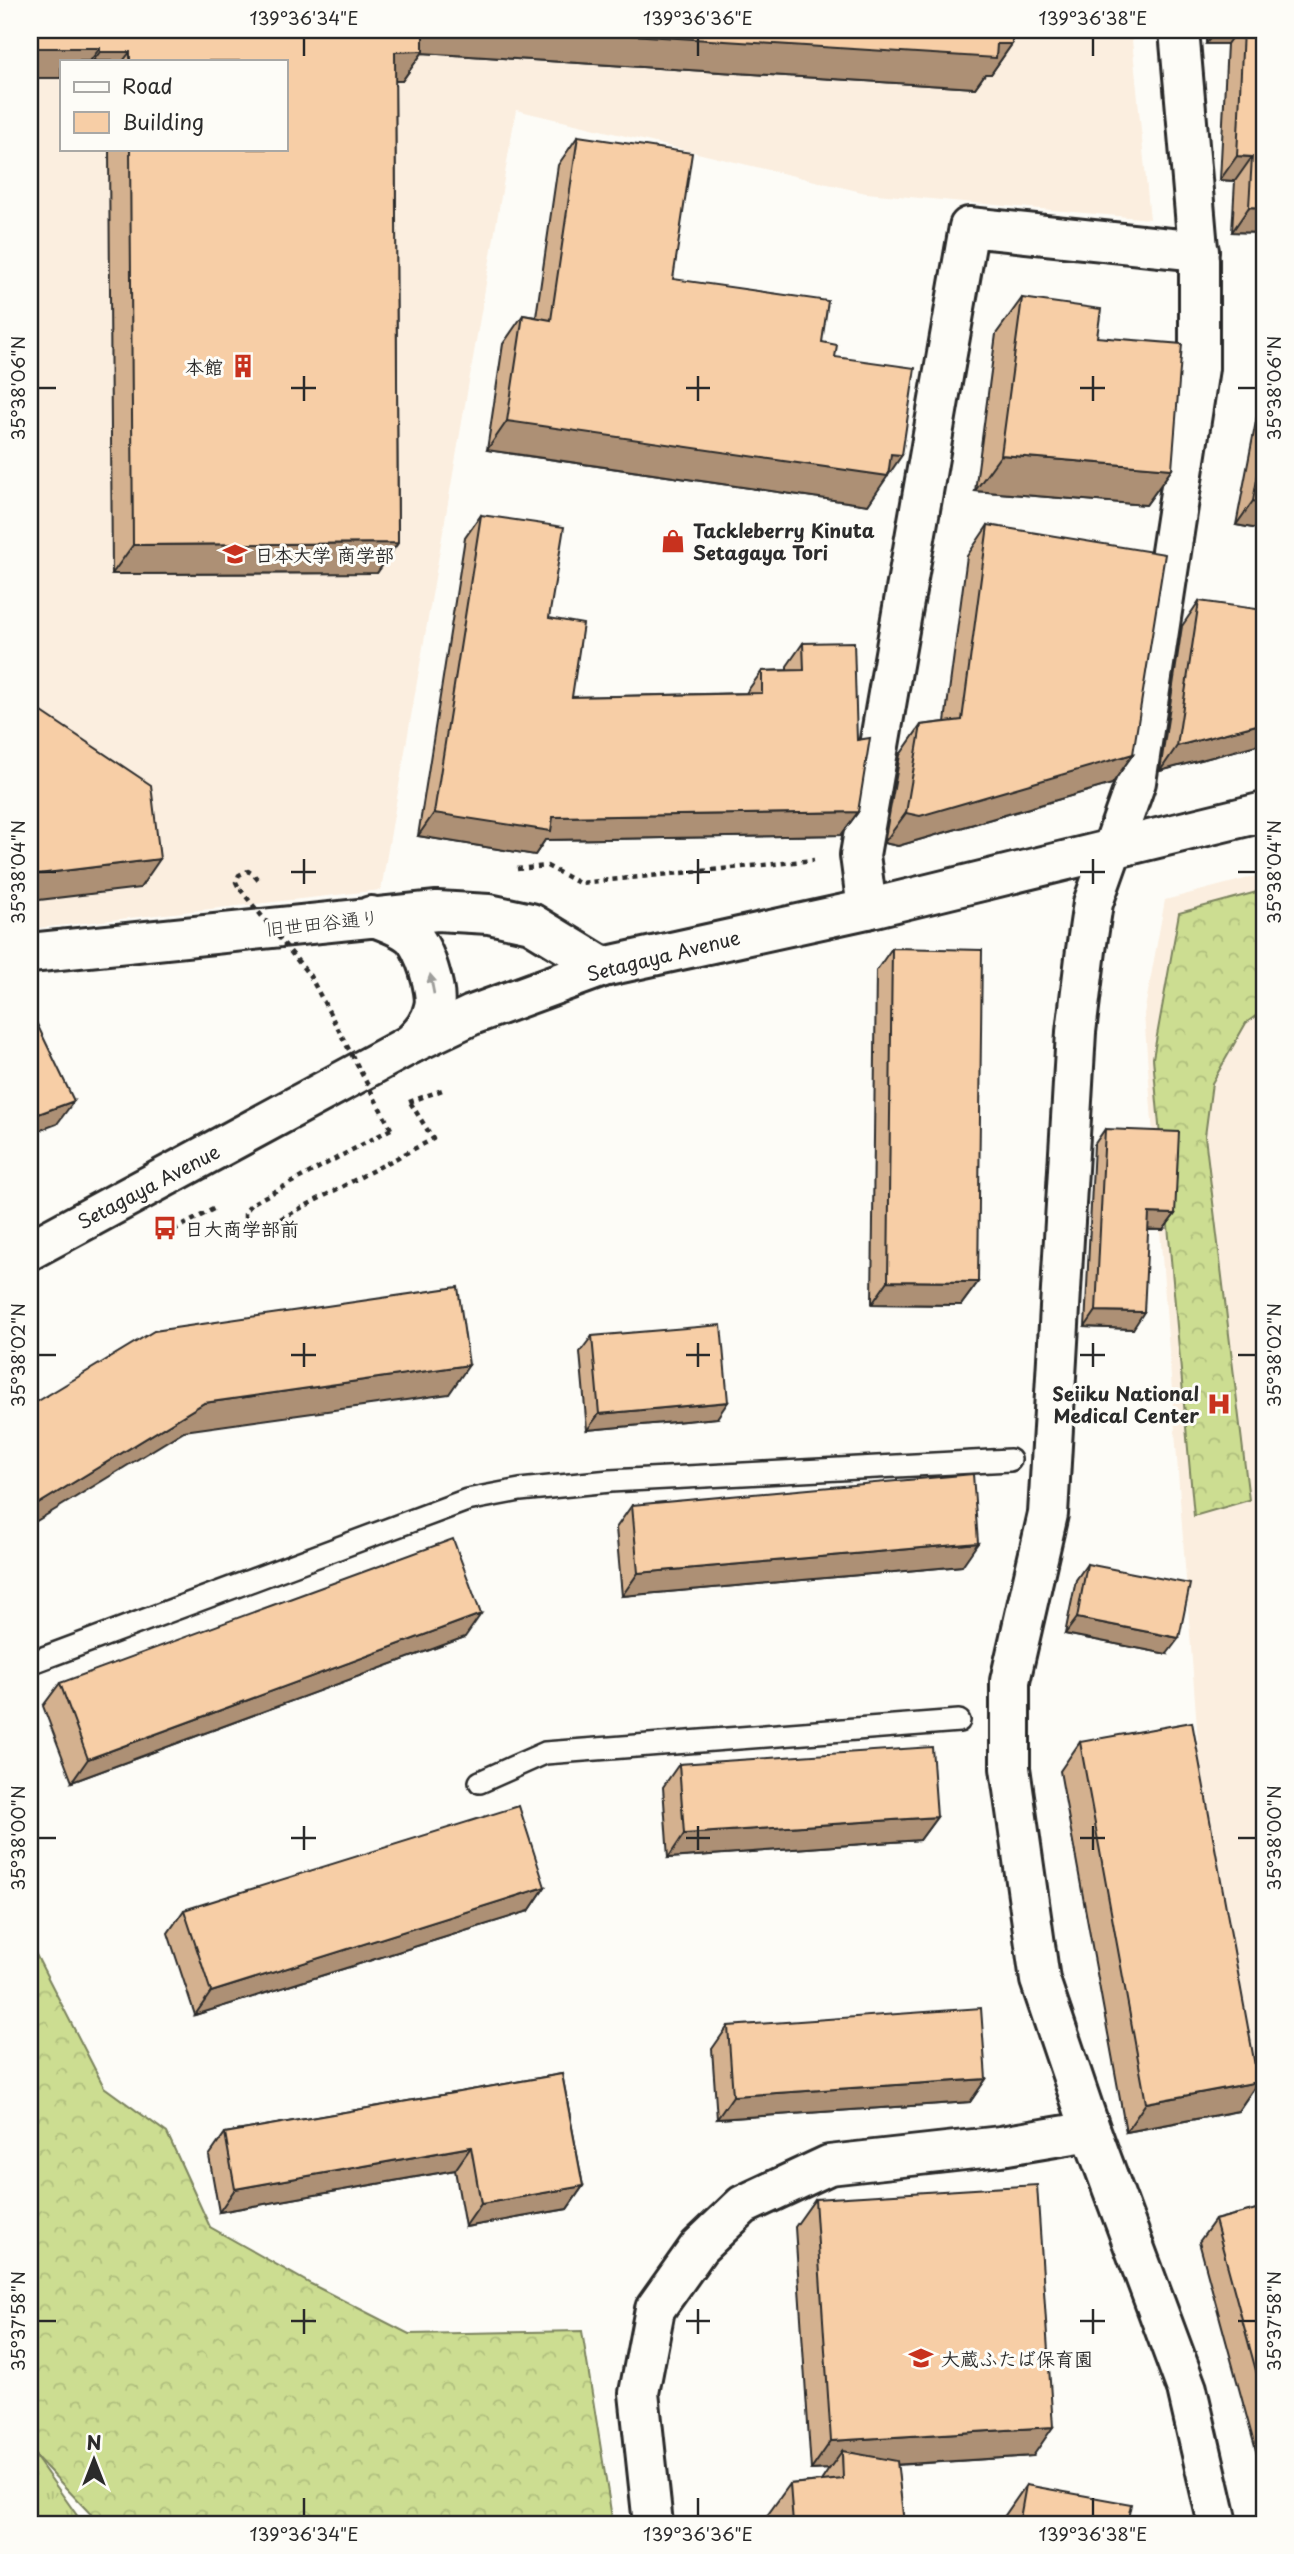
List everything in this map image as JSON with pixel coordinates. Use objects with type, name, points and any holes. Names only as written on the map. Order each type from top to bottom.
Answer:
[{"type":"street","points":[[1179,30],[1199,251],[1199,368],[1136,782],[1093,903],[1076,1032],[1048,1514],[1010,1681],[1012,1793],[1040,1980],[1091,2131],[1187,2389],[1218,2524]]},
{"type":"street","points":[[867,909],[860,855],[969,228],[1199,251]]},
{"type":"street","name":"Setagaya Avenue","points":[[30,1250],[411,1044],[471,1015],[603,967],[867,909],[1264,812]]},
{"type":"street","name":"旧世田谷通り","points":[[30,953],[438,911],[489,914],[531,923],[603,967]]},
{"type":"street","points":[[371,916],[391,923],[413,936],[431,977],[435,1005],[428,1027],[411,1044]]},
{"type":"street","points":[[653,2524],[639,2393],[655,2309],[699,2247],[743,2205],[829,2165],[1001,2146],[1091,2131]]},
{"type":"lane","points":[[30,1663],[467,1500],[520,1490],[610,1481],[1010,1460]]},
{"type":"lane","points":[[480,1782],[545,1753],[959,1721]]},
{"type":"path","points":[[240,889],[310,975],[391,1129],[253,1203],[245,1212],[245,1222],[250,1230],[261,1230],[433,1139],[410,1102]]},
{"type":"shaded area","name":"日本大学 商学部","points":[[30,30],[1131,30],[1150,219],[866,193],[516,110],[381,890],[30,929]]},
{"type":"shaded area","name":"Seiiku National Medical Center","points":[[1264,874],[1264,2132],[1202,1795],[1144,1014],[1165,900]]},
{"type":"green space","points":[[1264,890],[1264,1010],[1246,1023],[1212,1083],[1205,1136],[1249,1500],[1194,1516],[1153,1058],[1179,913]]},
{"type":"green space","points":[[30,1943],[104,2087],[167,2133],[210,2227],[311,2284],[409,2334],[582,2331],[613,2524],[100,2524],[30,2450]]},
{"type":"green space","points":[[30,2449],[83,2524],[30,2524]]},
{"type":"building","name":"本館","points":[[30,30],[423,30],[423,51],[395,52],[398,543],[133,545],[130,150],[287,150],[287,60],[130,60],[130,52],[100,52],[100,48],[30,48]]},
{"type":"building","points":[[551,30],[1012,30],[1012,44],[997,44],[996,58]]},
{"type":"building","points":[[1243,30],[1264,30],[1264,208],[1249,207],[1252,157],[1237,156]]},
{"type":"building","points":[[578,136],[692,153],[673,279],[828,301],[822,342],[837,345],[835,357],[915,368],[902,455],[891,454],[888,476],[507,421],[523,315],[551,320]]},
{"type":"building","points":[[1022,298],[1101,309],[1097,337],[1182,344],[1172,469],[1001,455]]},
{"type":"building","points":[[1264,442],[1264,503],[1253,501]]},
{"type":"building","points":[[481,515],[564,527],[549,618],[583,624],[572,697],[762,693],[762,671],[804,670],[803,643],[854,642],[857,740],[870,738],[858,812],[553,817],[551,831],[434,813]]},
{"type":"building","points":[[988,525],[1165,554],[1133,754],[920,816],[906,813],[921,725],[962,720]]},
{"type":"building","points":[[1199,601],[1264,610],[1264,723],[1177,746]]},
{"type":"building","points":[[30,704],[151,785],[160,859],[30,875]]},
{"type":"building","points":[[892,948],[982,950],[978,1282],[888,1281]]},
{"type":"building","points":[[35,1020],[74,1101],[30,1117],[30,1022]]},
{"type":"building","points":[[1105,1129],[1179,1132],[1175,1214],[1149,1213],[1144,1312],[1096,1311]]},
{"type":"building","points":[[458,1287],[469,1365],[204,1403],[30,1509],[30,1406],[154,1331]]},
{"type":"building","points":[[721,1325],[728,1402],[599,1414],[592,1336]]},
{"type":"building","points":[[973,1474],[978,1543],[638,1573],[632,1505]]},
{"type":"building","points":[[453,1539],[481,1614],[88,1759],[60,1683]]},
{"type":"building","points":[[1087,1564],[1190,1584],[1179,1638],[1077,1618]]},
{"type":"building","points":[[1192,1722],[1258,2082],[1146,2103],[1080,1742]]},
{"type":"building","points":[[932,1747],[937,1817],[684,1834],[679,1764]]},
{"type":"building","points":[[519,1806],[545,1887],[211,1992],[184,1910]]},
{"type":"building","points":[[981,2008],[986,2079],[733,2096],[728,2026]]},
{"type":"building","points":[[562,2074],[583,2186],[481,2204],[471,2147],[235,2189],[225,2133]]},
{"type":"building","points":[[1037,2185],[1053,2427],[831,2441],[815,2199]]},
{"type":"building","points":[[1264,2207],[1264,2400],[1215,2220]]},
{"type":"building","points":[[842,2451],[897,2461],[904,2524],[793,2524],[790,2484],[843,2479]]},
{"type":"building","points":[[1026,2485],[1131,2504],[1127,2524],[1019,2524]]},
{"type":"place","name":"本館","points":[[243,366]]},
{"type":"place","name":"Tackleberry Kinuta Setagaya Tori","points":[[673,541]]},
{"type":"place","name":"日本大学 商学部","points":[[235,554]]},
{"type":"place","name":"日大商学部前","points":[[165,1228]]},
{"type":"place","name":"Seiiku National Medical Center","points":[[1219,1404]]},
{"type":"place","name":"大蔵ふたば保育園","points":[[921,2358]]}]
